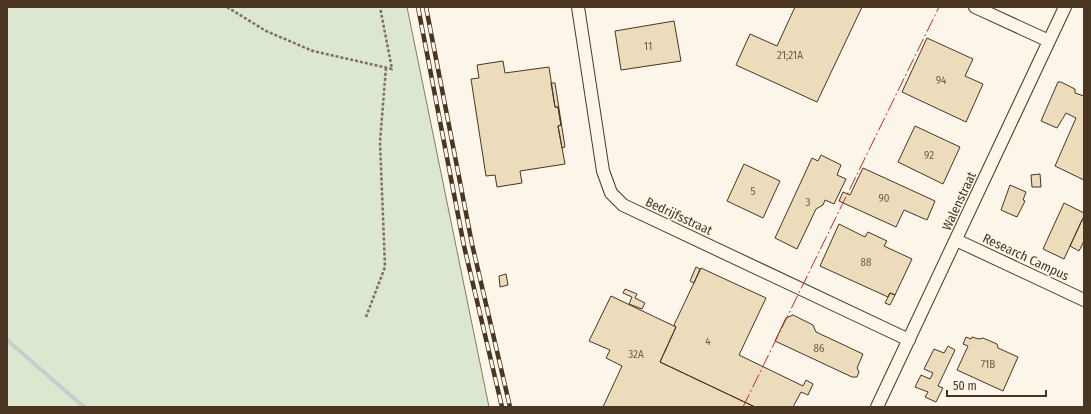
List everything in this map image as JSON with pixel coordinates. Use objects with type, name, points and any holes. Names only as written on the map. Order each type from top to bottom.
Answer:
[{"type":"street","name":"Bedrijfsstraat","points":[[578,7],[603,171],[611,193],[623,205],[909,340]]},
{"type":"street","points":[[975,7],[1049,41]]},
{"type":"street","name":"Walenstraat","points":[[877,407],[1065,7]]},
{"type":"street","name":"Research Campus","points":[[956,240],[1084,300]]},
{"type":"path","points":[[228,7],[266,30],[313,51],[392,69],[380,7]]},
{"type":"path","points":[[366,316],[385,266],[380,142],[386,67]]},
{"type":"green space","points":[[7,7],[407,7],[489,407],[7,407]]},
{"type":"building","points":[[795,7],[862,7],[817,102],[736,65],[750,34],[777,46]]},
{"type":"building","points":[[674,21],[681,61],[621,70],[615,31]]},
{"type":"building","points":[[927,38],[973,59],[965,76],[983,84],[966,122],[902,92]]},
{"type":"building","points":[[503,61],[505,73],[549,67],[555,107],[558,107],[561,125],[558,126],[565,164],[520,171],[522,183],[497,187],[495,175],[486,176],[471,79],[479,78],[477,65]]},
{"type":"building","points":[[1058,82],[1075,89],[1075,93],[1084,96],[1084,180],[1055,166],[1076,118],[1066,113],[1057,128],[1041,121]]},
{"type":"building","points":[[551,83],[555,83],[565,147],[562,148],[558,126],[561,125],[558,107],[555,107]]},
{"type":"building","points":[[915,126],[960,147],[943,184],[898,162]]},
{"type":"building","points":[[821,155],[841,165],[837,175],[846,179],[834,204],[825,200],[823,205],[816,209],[797,249],[775,238],[812,158],[818,161]]},
{"type":"building","points":[[744,164],[780,181],[763,218],[727,201]]},
{"type":"building","points":[[863,168],[935,201],[927,220],[904,210],[896,227],[839,201],[843,192],[850,195]]},
{"type":"building","points":[[1040,174],[1041,187],[1032,187],[1031,175]]},
{"type":"building","points":[[1010,185],[1026,192],[1023,200],[1025,201],[1017,217],[1001,210]]},
{"type":"building","points":[[1064,203],[1084,213],[1084,216],[1064,259],[1043,249]]},
{"type":"building","points":[[1082,220],[1084,221],[1084,241],[1079,251],[1070,246]]},
{"type":"building","points":[[839,224],[865,237],[868,232],[887,241],[884,246],[912,259],[895,295],[890,293],[888,297],[820,266]]},
{"type":"building","points":[[696,267],[700,269],[694,283],[690,281]]},
{"type":"building","points":[[701,268],[766,298],[739,355],[803,386],[806,380],[813,384],[808,395],[801,392],[793,407],[755,407],[660,362],[676,327],[674,325]]},
{"type":"building","points":[[506,274],[508,285],[500,287],[499,276]]},
{"type":"building","points":[[625,289],[637,294],[635,298],[645,303],[642,309],[629,304],[632,297],[623,293]]},
{"type":"building","points":[[890,293],[895,295],[890,305],[885,303]]},
{"type":"building","points":[[611,296],[676,327],[660,362],[755,407],[603,407],[622,366],[606,358],[610,350],[589,341]]},
{"type":"building","points":[[793,315],[813,325],[816,332],[863,354],[857,368],[859,372],[857,377],[852,377],[775,341],[786,318]]},
{"type":"building","points":[[966,337],[971,339],[972,337],[979,339],[983,338],[997,344],[998,348],[1018,357],[1003,391],[957,370],[968,346],[963,344]]},
{"type":"building","points":[[948,346],[955,350],[938,386],[943,388],[936,402],[925,397],[928,392],[915,387],[921,375],[930,379],[933,373],[924,369],[934,349],[944,353]]},
{"type":"waterway","points":[[7,340],[84,407]]},
{"type":"railway","points":[[418,7],[464,246],[502,407]]},
{"type":"railway","points":[[426,7],[472,244],[510,407]]},
{"type":"power","points":[[743,407],[939,7]]}]
